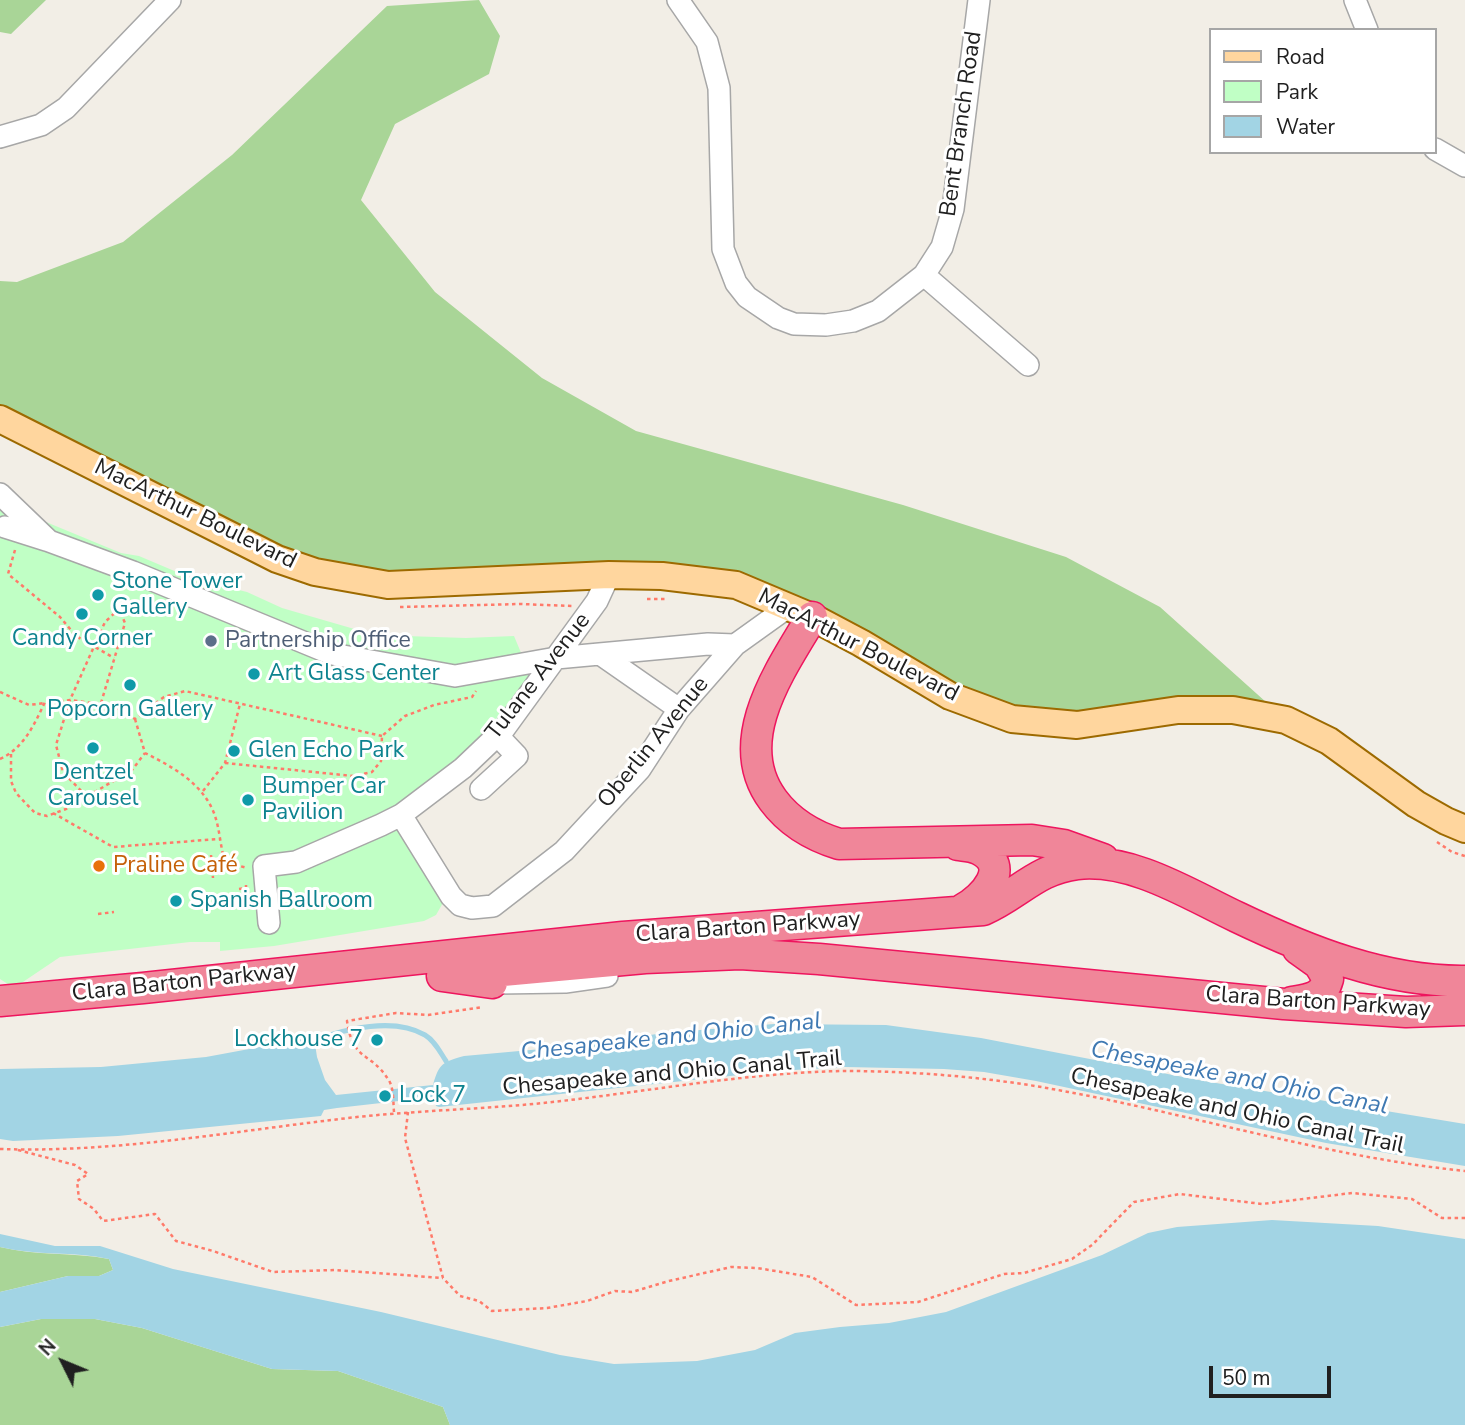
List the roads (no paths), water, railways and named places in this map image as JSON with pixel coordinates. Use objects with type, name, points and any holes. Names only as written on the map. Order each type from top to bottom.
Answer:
[{"type":"highway","points":[[800,612],[786,662],[760,718],[756,738],[757,762],[762,780],[769,795],[794,822],[823,839],[839,844],[1015,839],[1047,842],[1080,850],[1126,868]]},
{"type":"highway","points":[[944,843],[977,848],[986,854],[993,868],[990,887],[971,905],[957,912]]},
{"type":"highway","name":"Clara Barton Parkway","points":[[0,1001],[143,989],[623,937],[983,910],[1039,875],[1060,868],[1096,864],[1126,868],[1177,888],[1331,957],[1385,973],[1439,981],[1465,981]]},
{"type":"highway","points":[[1283,1004],[1314,998],[1325,989],[1328,979],[1319,964],[1284,938]]},
{"type":"highway","points":[[607,976],[654,965],[740,954]]},
{"type":"highway","name":"Clara Barton Parkway","points":[[0,1020],[442,976],[645,958],[740,954],[819,959],[1283,1004],[1406,1012],[1465,1010]]},
{"type":"highway","points":[[442,976],[491,994]]},
{"type":"main road","name":"MacArthur Boulevard","points":[[0,419],[277,559],[315,572],[388,585],[609,575],[662,576],[736,585],[800,612],[861,643],[950,696],[1012,719],[1077,725],[1178,710],[1233,710],[1286,720],[1329,741],[1416,804],[1465,829]]},
{"type":"street","points":[[0,137],[41,125],[66,108],[170,0]]},
{"type":"street","name":"Bent Branch Road","points":[[678,0],[707,42],[719,89],[723,249],[736,283],[747,297],[778,318],[794,324],[826,325],[853,321],[878,311],[924,275],[942,247],[953,209],[979,0]]},
{"type":"street","points":[[1355,0],[1366,28]]},
{"type":"street","points":[[1437,150],[1465,166]]},
{"type":"street","points":[[924,275],[1028,365]]},
{"type":"street","points":[[0,494],[49,541]]},
{"type":"street","points":[[13,529],[133,572],[332,654],[455,676],[600,654],[708,644],[735,645]]},
{"type":"street","name":"Tulane Avenue","points":[[269,923],[255,867],[296,862],[401,815],[463,768],[497,735],[556,659],[597,601],[609,575]]},
{"type":"street","name":"Oberlin Avenue","points":[[401,815],[460,905],[472,908],[493,906],[564,851],[640,769],[679,709],[735,645],[800,612]]},
{"type":"street","points":[[600,654],[679,709]]},
{"type":"street","points":[[481,789],[517,756],[497,735]]},
{"type":"street","points":[[491,994],[538,983],[607,976]]},
{"type":"water","name":"Chesapeake and Ohio Canal","points":[[774,1024],[886,1025],[981,1038],[1204,1081],[1465,1124],[1465,1166],[1326,1143],[984,1072],[845,1067],[777,1071],[439,1107],[436,1106],[434,1097],[324,1110],[321,1116],[118,1136],[13,1141],[0,1139],[0,1069],[101,1067],[206,1057],[314,1037],[325,1080],[336,1095],[433,1085],[443,1064],[464,1056],[586,1045],[663,1033]]},
{"type":"water","points":[[1272,1220],[1378,1226],[1465,1239],[1465,1425],[450,1425],[443,1407],[338,1371],[272,1369],[142,1328],[95,1319],[41,1319],[0,1327],[0,1292],[68,1276],[99,1276],[113,1270],[109,1259],[0,1247],[0,1234],[55,1246],[100,1246],[173,1269],[381,1312],[560,1355],[614,1364],[697,1361],[755,1350],[795,1333],[889,1323],[946,1312],[1102,1255],[1148,1233],[1177,1227]]},
{"type":"waterway","points":[[315,1040],[355,1029],[399,1027],[429,1037],[446,1061]]},
{"type":"place","name":"Stone Tower Gallery","points":[[98,595]]},
{"type":"place","name":"Candy Corner","points":[[82,614]]},
{"type":"place","name":"Partnership Office","points":[[211,641]]},
{"type":"place","name":"Art Glass Center","points":[[254,674]]},
{"type":"place","name":"Popcorn Gallery","points":[[130,685]]},
{"type":"place","name":"Dentzel Carousel","points":[[93,748]]},
{"type":"place","name":"Glen Echo Park","points":[[234,751]]},
{"type":"place","name":"Bumper Car Pavilion","points":[[248,800]]},
{"type":"place","name":"Praline Café","points":[[99,866]]},
{"type":"place","name":"Spanish Ballroom","points":[[176,901]]},
{"type":"place","name":"Lockhouse 7","points":[[377,1040]]},
{"type":"place","name":"Lock 7","points":[[385,1096]]}]
